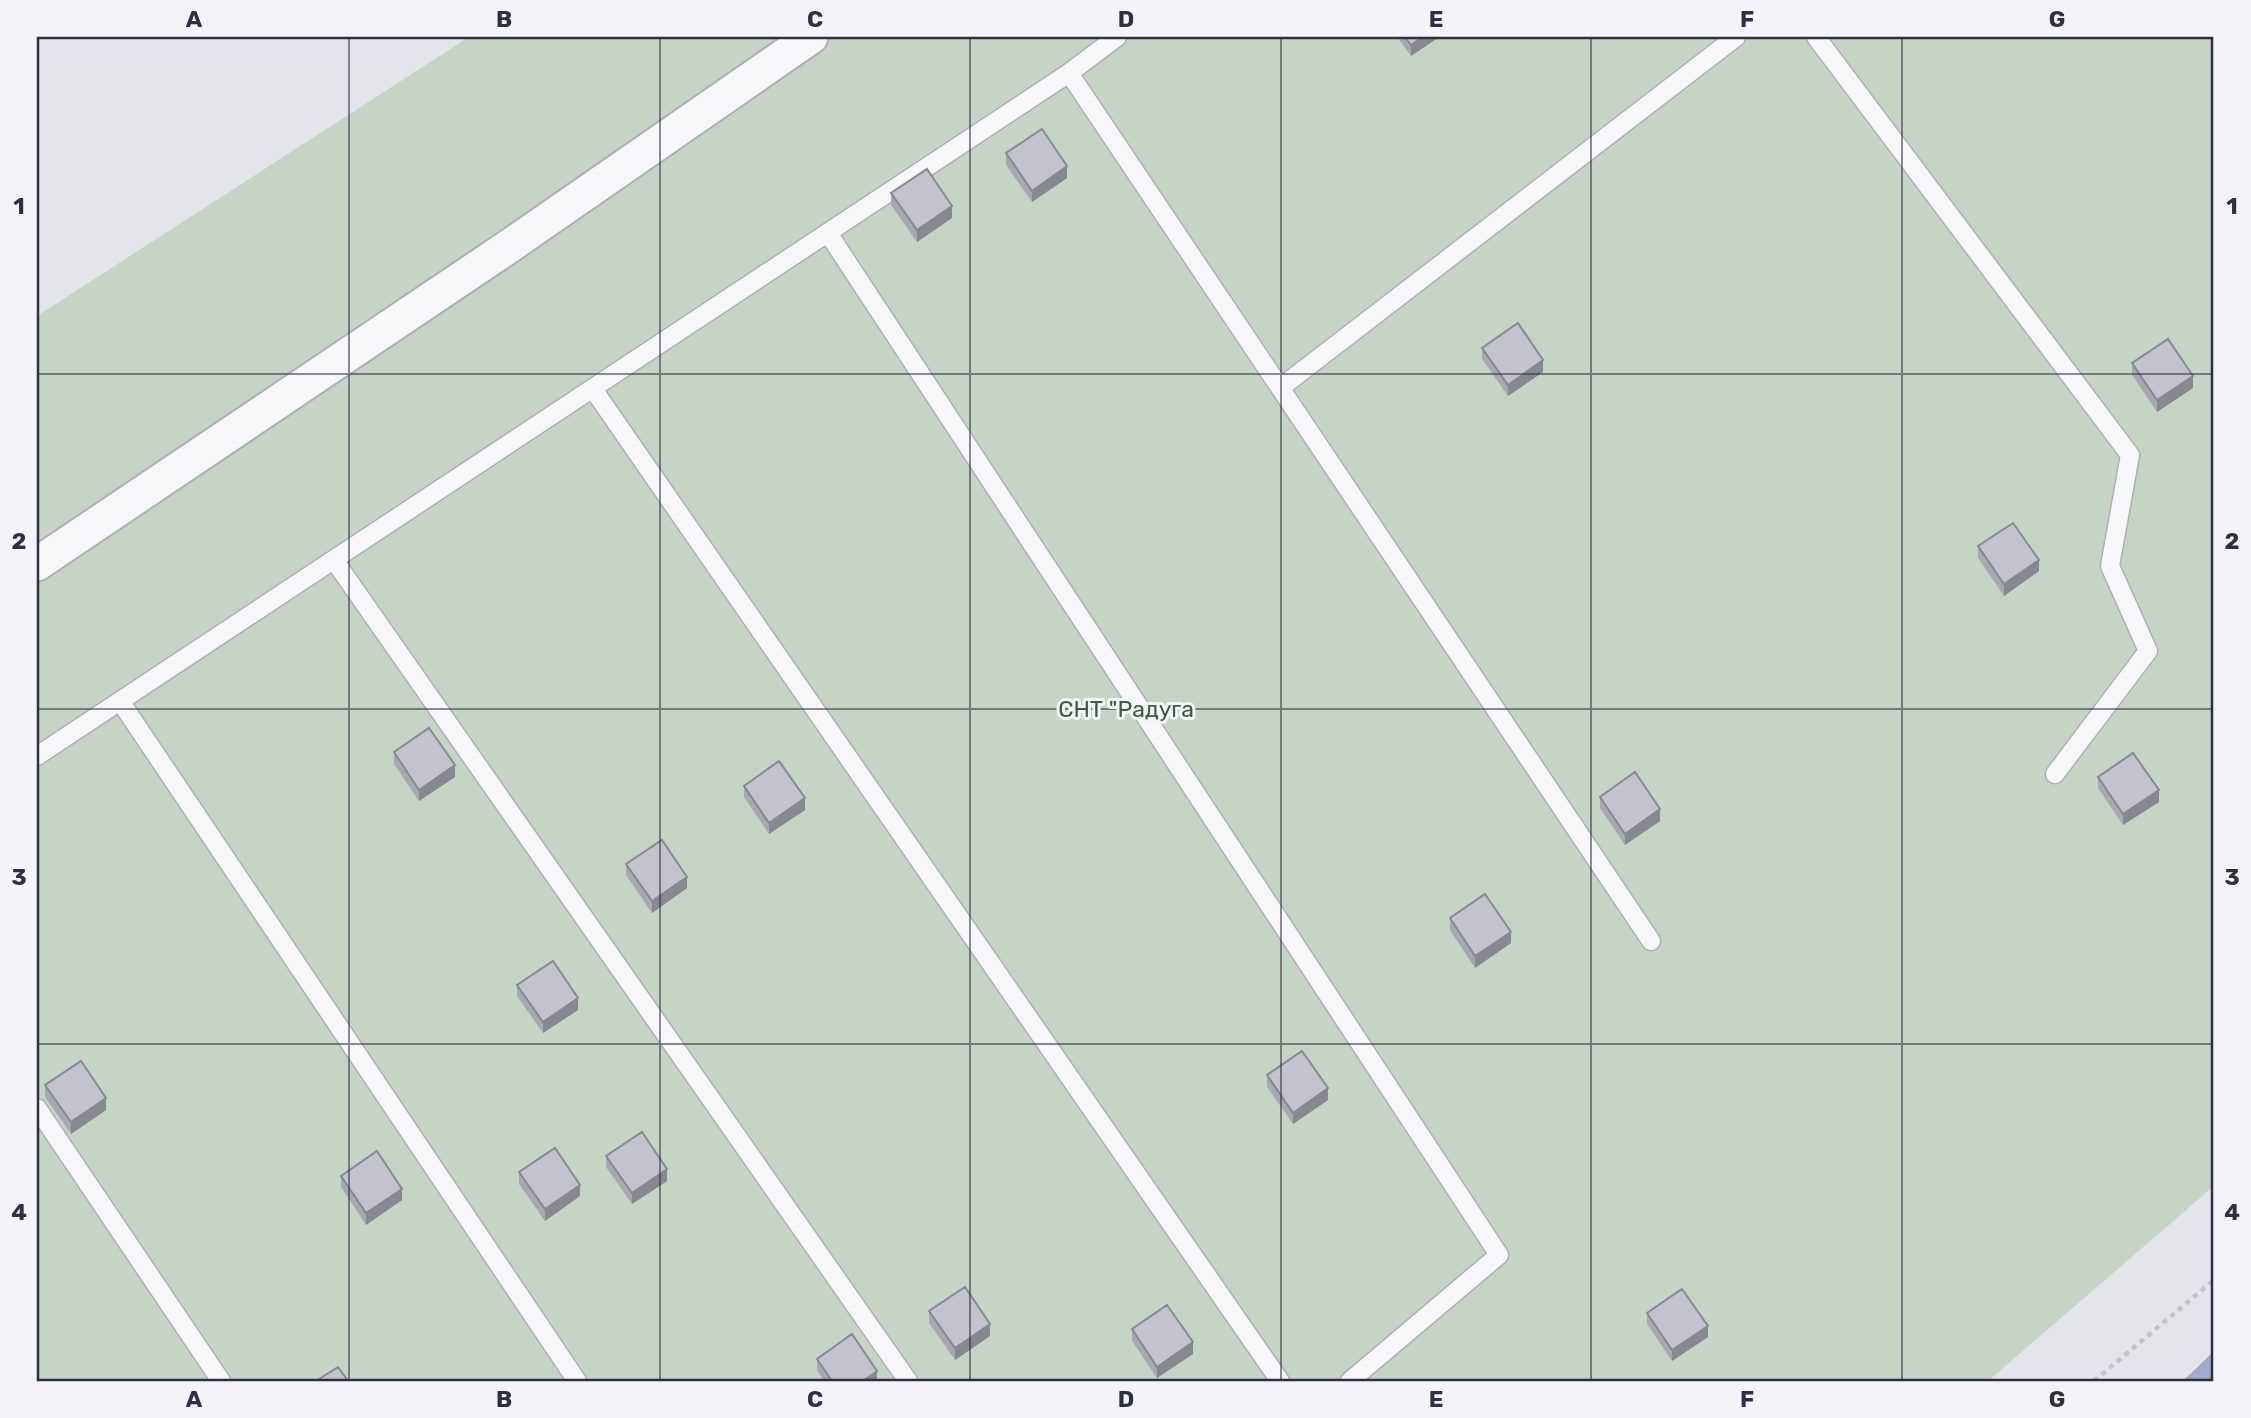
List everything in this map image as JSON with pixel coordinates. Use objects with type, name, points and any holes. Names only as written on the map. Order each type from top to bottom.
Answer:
[{"type":"street","points":[[37,564],[508,247],[811,37]]},
{"type":"lane","points":[[37,756],[1069,73],[1117,37]]},
{"type":"lane","points":[[1280,388],[1736,37]]},
{"type":"lane","points":[[1816,37],[2130,455],[2110,566],[2148,651],[2055,775]]},
{"type":"lane","points":[[1069,73],[1651,941]]},
{"type":"lane","points":[[828,233],[1499,1255],[1350,1381]]},
{"type":"lane","points":[[593,388],[1280,1381]]},
{"type":"lane","points":[[334,560],[908,1381]]},
{"type":"lane","points":[[120,701],[577,1381]]},
{"type":"lane","points":[[37,1108],[221,1381]]},
{"type":"path","points":[[2094,1381],[2214,1280]]},
{"type":"green space","name":"СНТ \"Радуга","points":[[469,37],[2214,37],[2214,1186],[1988,1381],[37,1381],[37,316]]},
{"type":"water","points":[[2214,1351],[2214,1381],[2183,1381]]},
{"type":"building","points":[[1405,37],[1422,37],[1411,45]]},
{"type":"building","points":[[1042,129],[1067,166],[1032,191],[1006,153]]},
{"type":"building","points":[[927,169],[952,206],[917,230],[891,193]]},
{"type":"building","points":[[1518,323],[1543,360],[1508,385],[1482,348]]},
{"type":"building","points":[[2168,339],[2193,376],[2157,400],[2132,363]]},
{"type":"building","points":[[2013,523],[2039,560],[2004,584],[1978,546]]},
{"type":"building","points":[[429,728],[455,765],[419,790],[394,752]]},
{"type":"building","points":[[2133,753],[2159,790],[2123,814],[2098,777]]},
{"type":"building","points":[[779,761],[805,798],[769,823],[744,786]]},
{"type":"building","points":[[1635,772],[1660,809],[1625,834],[1600,797]]},
{"type":"building","points":[[662,840],[687,877],[652,901],[626,864]]},
{"type":"building","points":[[1485,894],[1511,932],[1475,956],[1450,918]]},
{"type":"building","points":[[553,961],[578,998],[543,1022],[517,985]]},
{"type":"building","points":[[1302,1051],[1328,1088],[1293,1113],[1267,1075]]},
{"type":"building","points":[[81,1061],[106,1098],[71,1122],[45,1085]]},
{"type":"building","points":[[642,1132],[667,1169],[632,1193],[606,1156]]},
{"type":"building","points":[[555,1148],[580,1185],[545,1209],[519,1172]]},
{"type":"building","points":[[377,1151],[402,1189],[366,1213],[341,1176]]},
{"type":"building","points":[[965,1287],[990,1324],[955,1348],[929,1311]]},
{"type":"building","points":[[1682,1289],[1708,1326],[1672,1350],[1647,1313]]},
{"type":"building","points":[[1167,1305],[1193,1342],[1157,1367],[1132,1329]]},
{"type":"building","points":[[852,1334],[877,1371],[863,1381],[832,1381],[817,1359]]},
{"type":"building","points":[[338,1367],[348,1381],[316,1381]]}]
